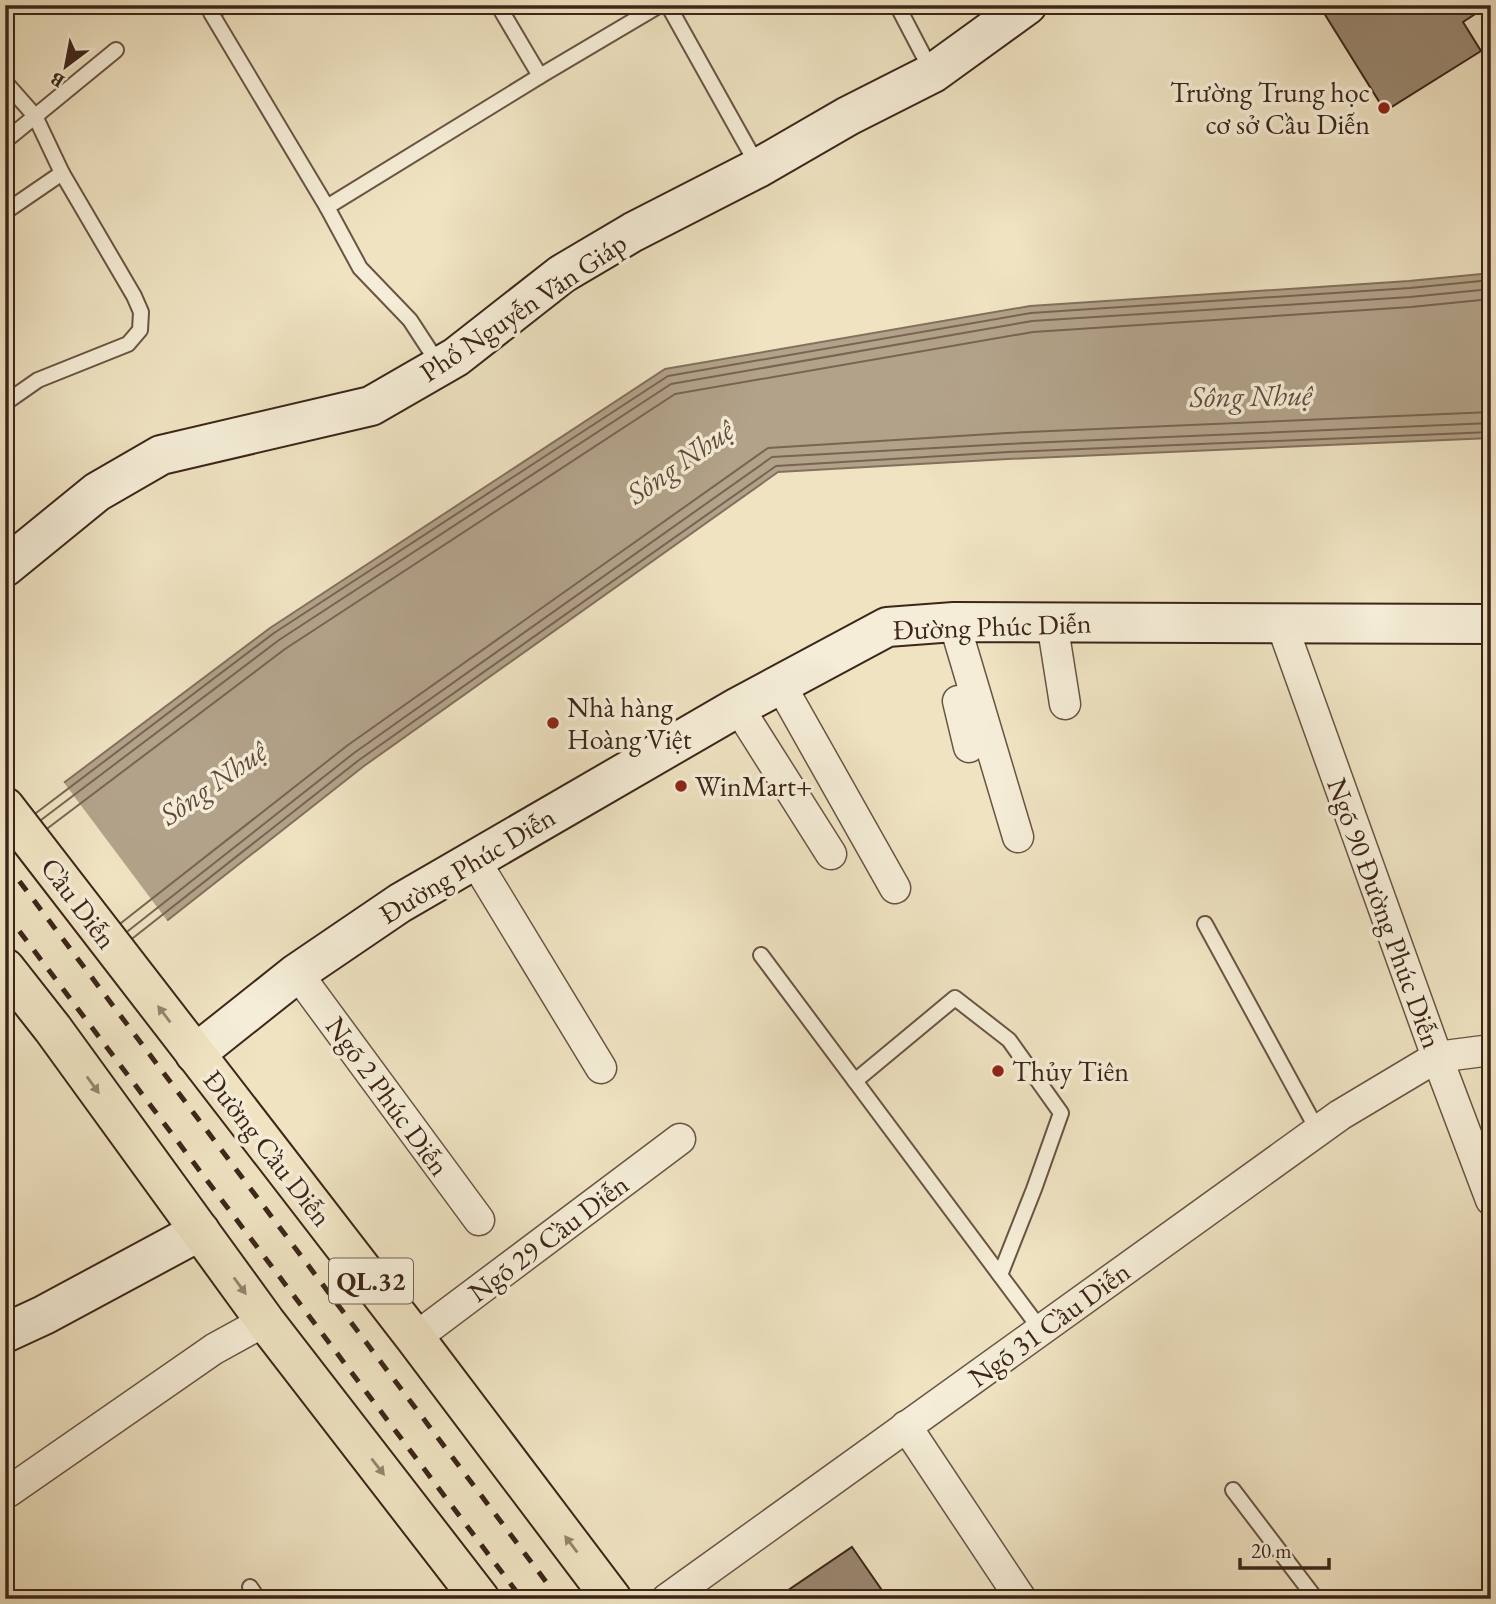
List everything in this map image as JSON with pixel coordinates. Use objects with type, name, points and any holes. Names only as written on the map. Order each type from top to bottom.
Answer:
[{"type":"highway","name":"Cầu Diễn","points":[[5,807],[127,965]]},
{"type":"highway","name":"Đường Cầu Diễn","points":[[127,965],[415,1338],[612,1599]]},
{"type":"highway","points":[[5,968],[53,1029],[265,1321],[480,1599]]},
{"type":"street","name":"Phố Nguyễn Văn Giáp","points":[[5,567],[97,492],[161,455],[371,406],[456,357],[562,274],[633,232],[933,73],[1027,5]]},
{"type":"street","name":"Đường Phúc Diễn","points":[[195,1054],[297,973],[400,903],[738,707],[887,627],[947,622],[1491,624]]},
{"type":"street","points":[[947,622],[969,747]]},
{"type":"street","points":[[947,622],[1018,837]]},
{"type":"street","points":[[1046,623],[1059,703]]},
{"type":"street","name":"Ngõ 90 Đường Phúc Diễn","points":[[1282,625],[1437,1057],[1488,1184]]},
{"type":"street","points":[[780,684],[895,888]]},
{"type":"street","points":[[738,707],[831,854]]},
{"type":"street","points":[[474,859],[601,1068]]},
{"type":"street","name":"Ngõ 2 Phúc Diễn","points":[[297,973],[479,1220]]},
{"type":"street","points":[[1437,1057],[1491,1050]]},
{"type":"street","name":"Ngõ 31 Cầu Diễn","points":[[667,1599],[1318,1130],[1437,1057]]},
{"type":"street","name":"Ngõ 29 Cầu Diễn","points":[[415,1338],[680,1139]]},
{"type":"street","points":[[5,1333],[44,1315],[200,1231]]},
{"type":"street","points":[[8,1492],[215,1349],[265,1321]]},
{"type":"street","points":[[906,1426],[1021,1599]]},
{"type":"lane","points":[[498,5],[540,76]]},
{"type":"lane","points":[[327,206],[660,5]]},
{"type":"lane","points":[[668,5],[758,168]]},
{"type":"lane","points":[[897,5],[933,73]]},
{"type":"lane","points":[[214,8],[360,268],[410,320],[440,366]]},
{"type":"lane","points":[[5,141],[116,50]]},
{"type":"lane","points":[[5,82],[35,116],[62,173],[141,312],[140,330],[128,344],[38,380],[5,403]]},
{"type":"lane","points":[[5,212],[62,173]]},
{"type":"lane","points":[[1205,924],[1318,1130]]},
{"type":"lane","points":[[761,955],[1041,1330]]},
{"type":"lane","points":[[855,1081],[955,998],[1009,1040],[1061,1113],[1000,1275]]},
{"type":"lane","points":[[1233,1490],[1316,1599]]},
{"type":"water","name":"Sông Nhuệ","points":[[1491,273],[1491,438],[778,472],[364,766],[5,1048],[5,827],[270,628],[665,369],[1030,306],[1409,281]]},
{"type":"pier","points":[[62,780],[169,923],[5,1051],[5,823]]},
{"type":"building","points":[[1319,5],[1491,5],[1491,29],[1480,11],[1463,22],[1481,51],[1385,111]]},
{"type":"building","points":[[852,1547],[888,1599],[775,1599]]},
{"type":"railway","points":[[5,862],[559,1599]]},
{"type":"railway","points":[[5,912],[522,1599]]},
{"type":"place","name":"Trường Trung học cơ sở Cầu Diễn","points":[[1384,108]]},
{"type":"place","name":"Nhà hàng Hoàng Việt","points":[[553,723]]},
{"type":"place","name":"WinMart+","points":[[681,786]]},
{"type":"place","name":"Thủy Tiên","points":[[998,1071]]}]
